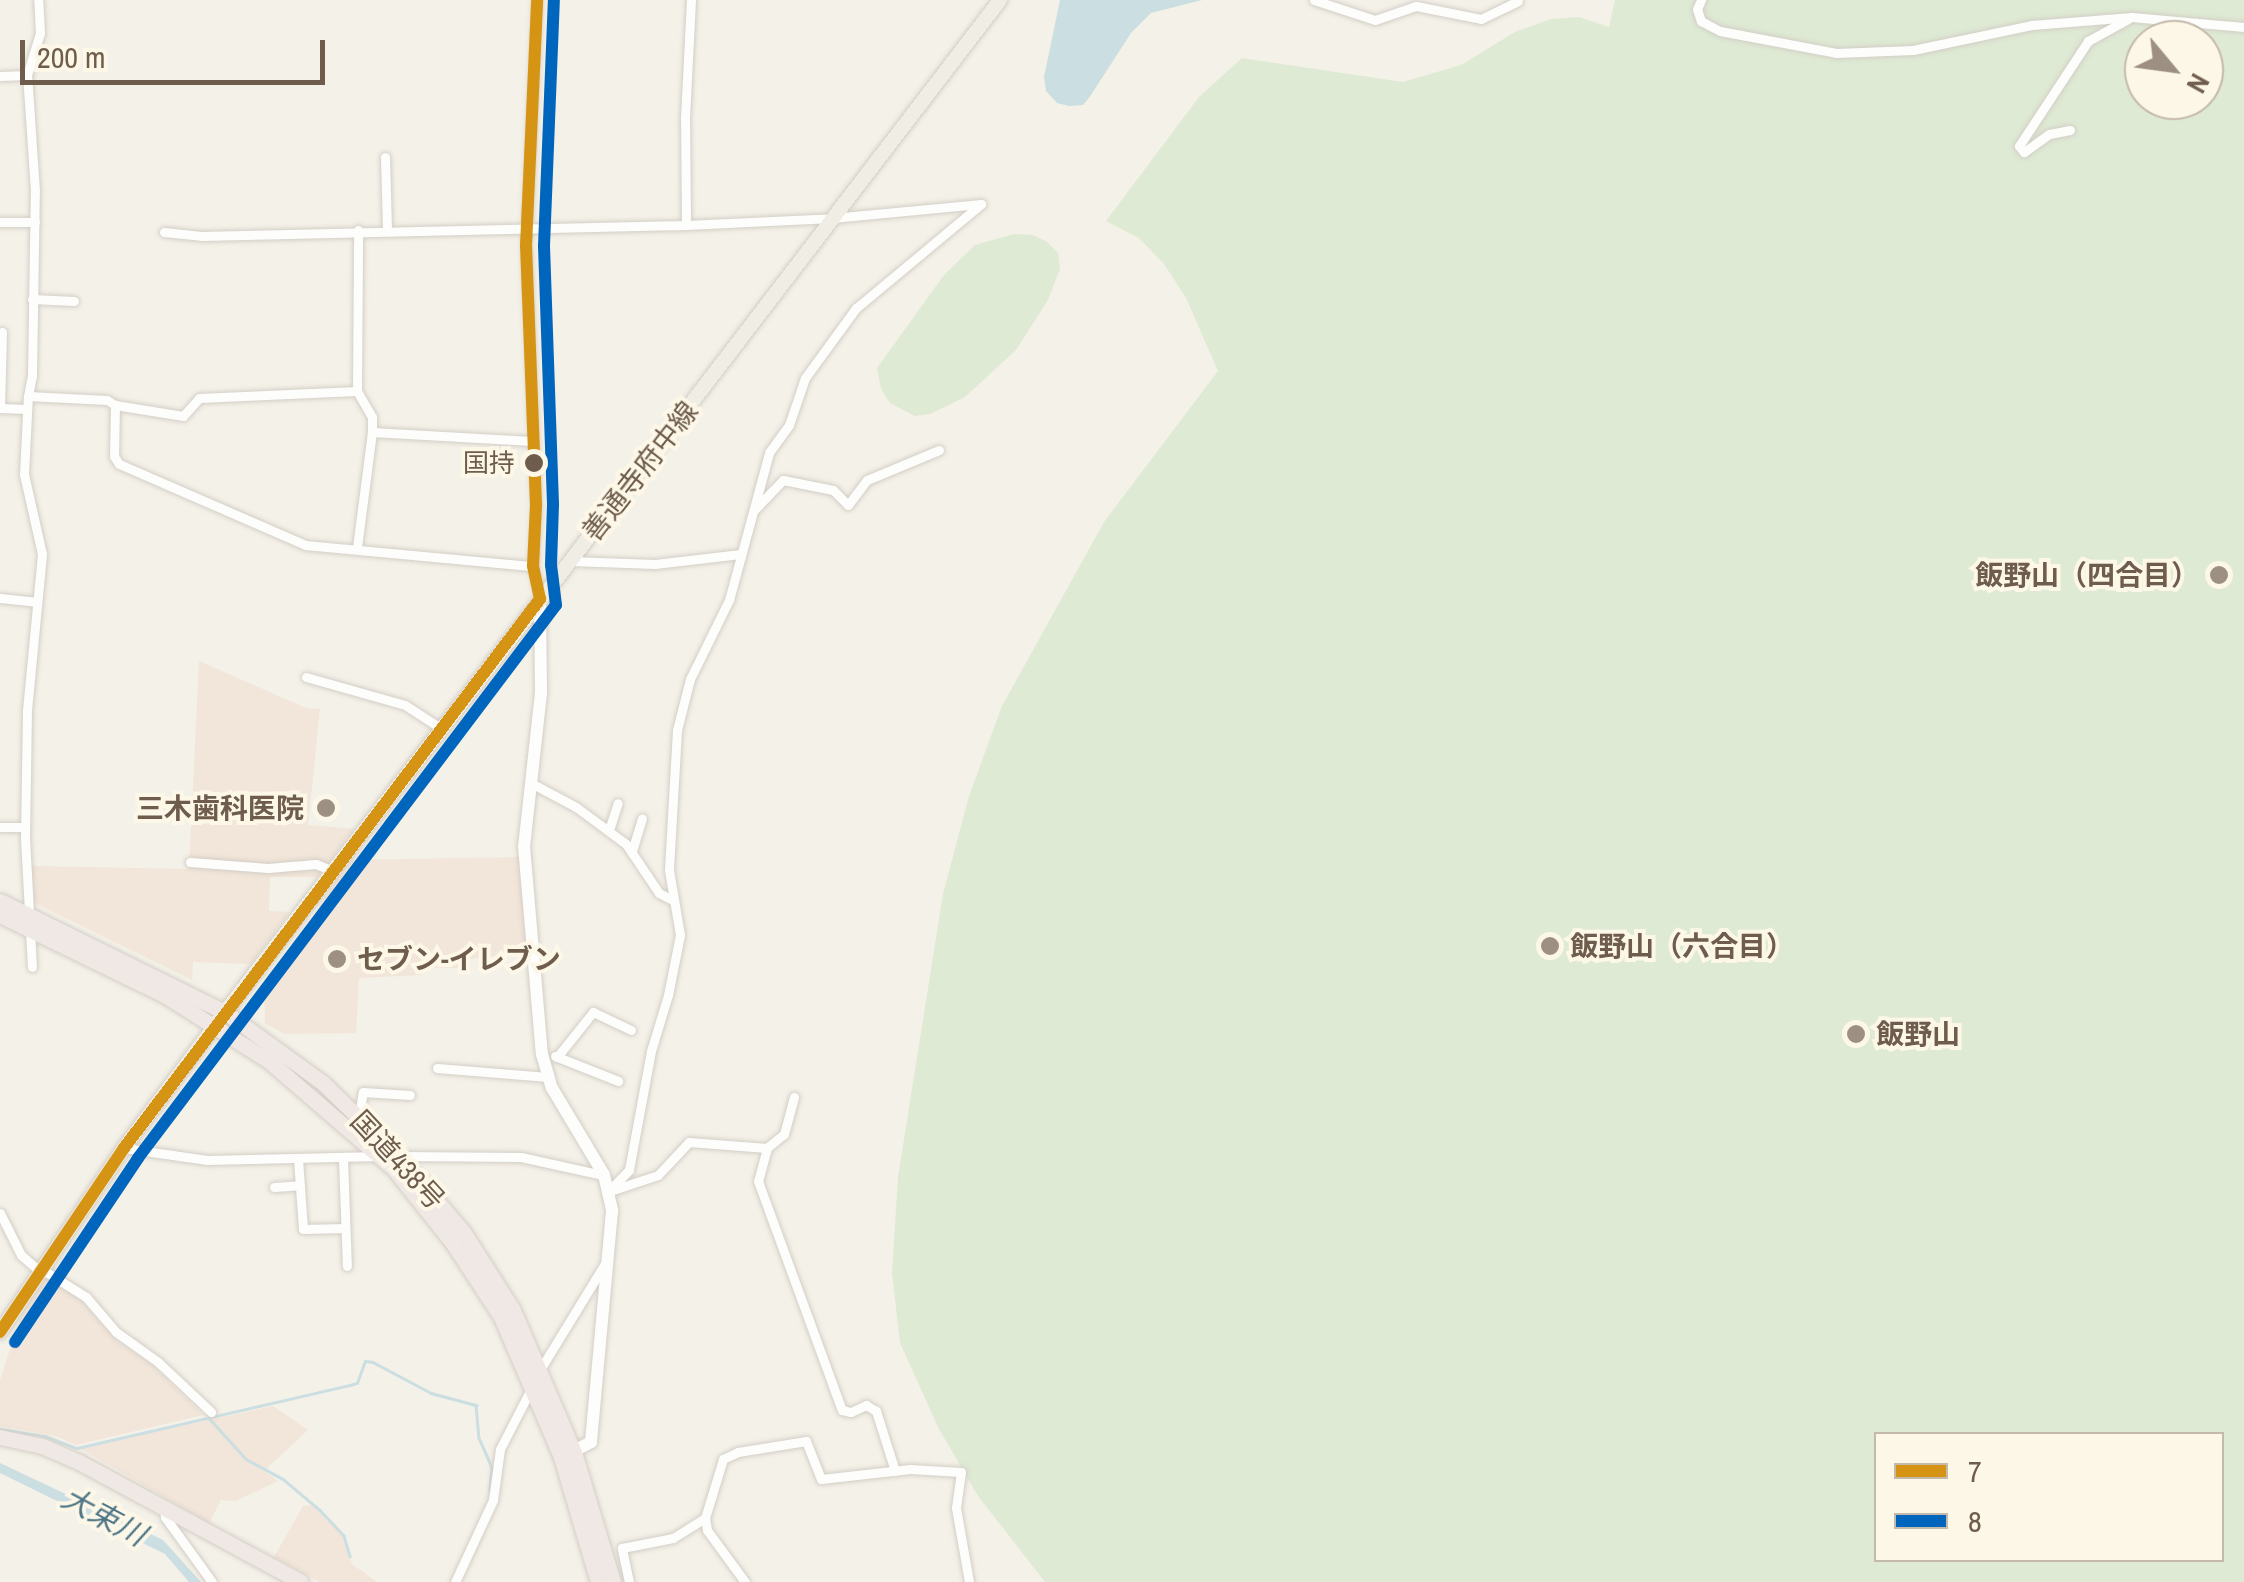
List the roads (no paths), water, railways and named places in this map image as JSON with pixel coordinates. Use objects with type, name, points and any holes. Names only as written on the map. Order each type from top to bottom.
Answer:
[{"type":"highway","name":"国道438号","points":[[0,901],[269,1060],[380,1156],[452,1242],[501,1317],[568,1455],[598,1582]]},
{"type":"highway","name":"国道438号","points":[[0,914],[32,923],[225,1012],[276,1046],[398,1156],[464,1234],[514,1310],[541,1368],[613,1582]]},
{"type":"highway","points":[[0,1437],[52,1449],[300,1582]]},
{"type":"main road","name":"善通寺府中線","points":[[0,1332],[124,1148],[214,1026],[1000,0]]},
{"type":"street","points":[[32,967],[25,827],[29,657],[42,554],[24,474],[26,409],[32,375],[35,222],[27,75],[40,32],[38,0]]},
{"type":"street","points":[[536,0],[527,225],[536,504],[533,566],[540,599],[540,693],[524,846],[542,1051],[548,1077],[610,1190],[608,1260],[591,1442],[568,1455]]},
{"type":"street","points":[[686,224],[684,118],[691,0]]},
{"type":"street","points":[[1314,0],[1375,20],[1416,6],[1481,18],[1518,1]]},
{"type":"street","points":[[1702,0],[1697,9],[1701,20],[1720,31],[1836,53],[1913,50],[2032,25],[2132,17],[2244,26]]},
{"type":"street","points":[[2070,130],[2049,134],[2024,152],[2019,146],[2088,41],[2132,17]]},
{"type":"street","points":[[0,76],[27,75]]},
{"type":"street","points":[[385,157],[386,229]]},
{"type":"street","points":[[164,232],[201,236],[686,224],[832,218],[980,204],[856,308],[805,378],[789,424],[769,453],[729,600],[690,679],[677,730],[671,899],[680,934],[651,1051],[629,1170],[610,1190]]},
{"type":"street","points":[[0,222],[35,222]]},
{"type":"street","points":[[357,547],[372,432],[372,418],[357,391],[358,230]]},
{"type":"street","points":[[32,299],[74,301]]},
{"type":"street","points":[[2,332],[0,408],[26,409]]},
{"type":"street","points":[[28,396],[107,400],[115,405],[183,416],[199,398],[357,391]]},
{"type":"street","points":[[115,405],[114,456],[119,464],[305,545],[533,566]]},
{"type":"street","points":[[372,432],[532,441]]},
{"type":"street","points":[[753,510],[783,480],[834,490],[848,504],[868,480],[939,450]]},
{"type":"street","points":[[570,560],[655,564],[740,554]]},
{"type":"street","points":[[0,598],[36,602]]},
{"type":"street","points":[[306,676],[405,705],[442,729]]},
{"type":"street","points":[[531,784],[609,830],[632,852],[659,893],[671,899]]},
{"type":"street","points":[[609,830],[618,803]]},
{"type":"street","points":[[632,852],[642,819]]},
{"type":"street","points":[[0,827],[25,827]]},
{"type":"street","points":[[190,862],[268,868],[316,864],[333,871]]},
{"type":"street","points":[[557,1057],[593,1012],[631,1030]]},
{"type":"street","points":[[542,1051],[618,1081]]},
{"type":"street","points":[[437,1068],[548,1077]]},
{"type":"street","points":[[358,1116],[363,1092],[410,1095]]},
{"type":"street","points":[[794,1097],[784,1134],[768,1148],[758,1181],[842,1410],[851,1412],[866,1405],[876,1411],[895,1470]]},
{"type":"street","points":[[610,1190],[658,1175],[689,1142],[768,1148]]},
{"type":"street","points":[[124,1148],[207,1160],[521,1157],[604,1175]]},
{"type":"street","points":[[298,1159],[304,1229],[345,1228]]},
{"type":"street","points":[[343,1159],[347,1266]]},
{"type":"street","points":[[274,1186],[300,1185]]},
{"type":"street","points":[[0,1214],[21,1255],[86,1297],[116,1332],[158,1362],[211,1412]]},
{"type":"street","points":[[334,1255],[346,1254]]},
{"type":"street","points":[[541,1368],[608,1260]]},
{"type":"street","points":[[454,1582],[493,1500],[500,1449],[533,1385]]},
{"type":"street","points":[[744,1582],[707,1530],[705,1518],[724,1459],[738,1452],[806,1442],[821,1479],[895,1470],[961,1472],[956,1508],[970,1582]]},
{"type":"street","points":[[164,1509],[165,1517],[212,1582]]},
{"type":"street","points":[[630,1582],[622,1548],[673,1538],[705,1518]]},
{"type":"water","points":[[1060,0],[1202,0],[1151,13],[1131,33],[1083,105],[1069,106],[1057,103],[1046,91],[1044,77]]},
{"type":"water","name":"大束川","points":[[0,1463],[163,1540],[201,1582],[189,1582],[165,1554],[0,1473]]},
{"type":"waterway","points":[[0,1429],[45,1436],[77,1448],[357,1383],[365,1361],[373,1362],[431,1393],[476,1405],[479,1438],[492,1467],[490,1491]]},
{"type":"waterway","points":[[209,1418],[246,1459],[283,1479],[320,1510],[344,1536],[350,1556]]},
{"type":"place","name":"国持","points":[[534,463]]},
{"type":"place","name":"飯野山（四合目）","points":[[2219,575]]},
{"type":"place","name":"三木歯科医院","points":[[326,808]]},
{"type":"place","name":"飯野山（六合目）","points":[[1550,946]]},
{"type":"place","name":"セブン-イレブン","points":[[337,959]]},
{"type":"place","name":"飯野山","points":[[1856,1034]]}]
